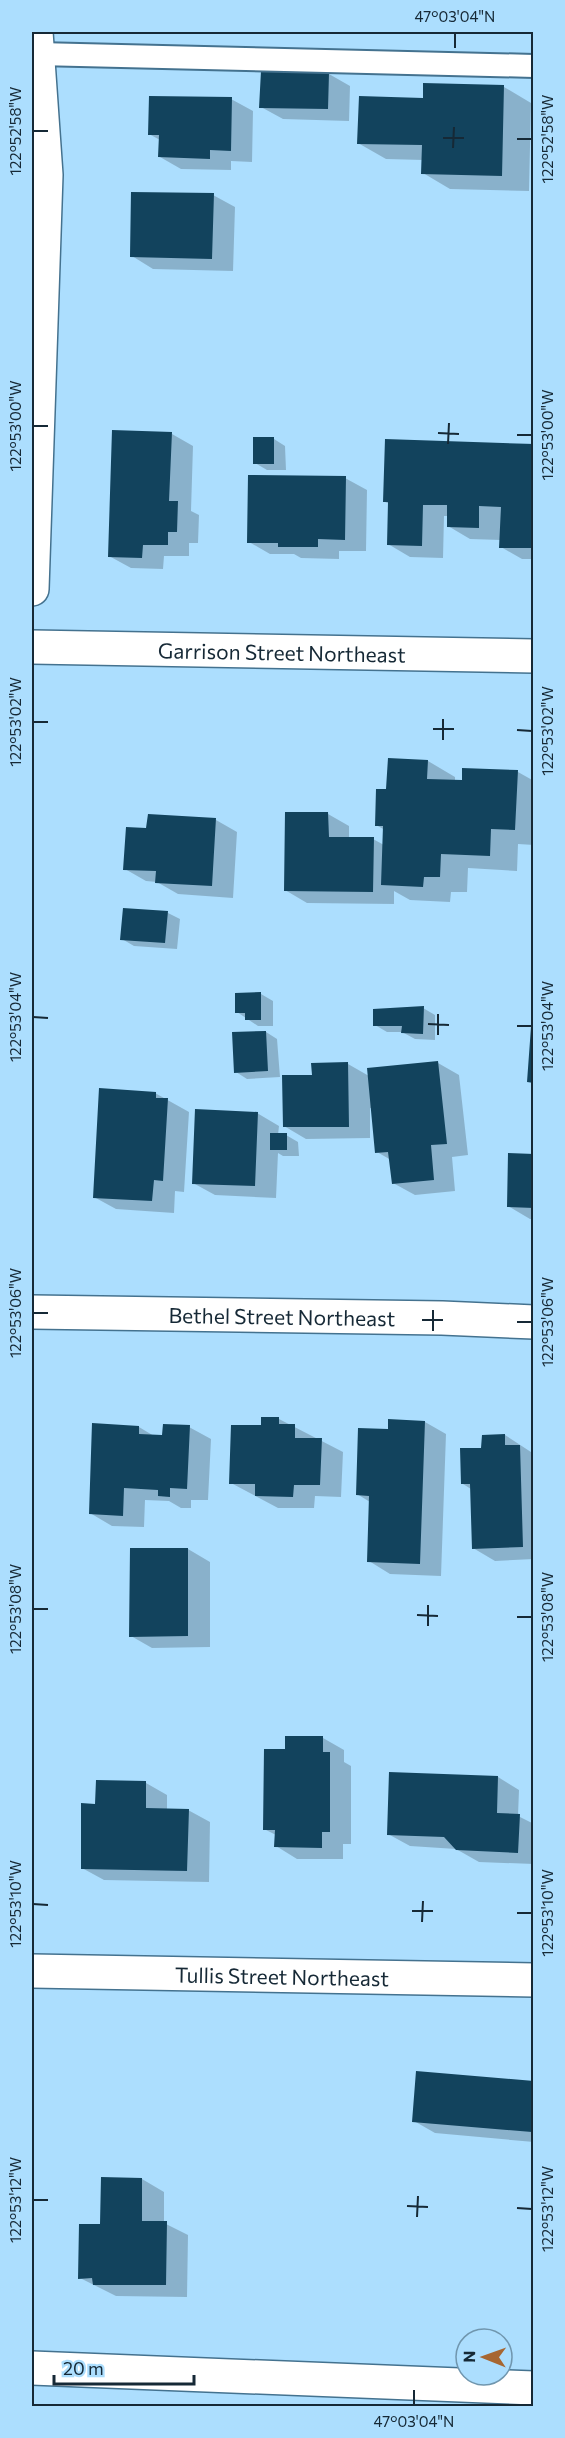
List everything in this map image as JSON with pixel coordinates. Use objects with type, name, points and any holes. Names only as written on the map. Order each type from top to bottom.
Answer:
[{"type":"street","points":[[32,589],[46,175],[37,43]]},
{"type":"street","name":"Garrison Street Northeast","points":[[32,647],[534,656]]},
{"type":"street","name":"Bethel Street Northeast","points":[[32,1312],[442,1318],[534,1322]]},
{"type":"street","name":"Tullis Street Northeast","points":[[32,1971],[534,1980]]},
{"type":"street","points":[[32,2368],[534,2388]]},
{"type":"lane","points":[[37,43],[534,66]]},
{"type":"building","points":[[261,71],[329,73],[328,109],[259,108]]},
{"type":"building","points":[[423,83],[504,85],[502,176],[421,174],[422,145],[357,144],[359,96],[423,98]]},
{"type":"building","points":[[149,96],[232,97],[231,151],[210,150],[210,159],[158,157],[159,135],[148,135]]},
{"type":"building","points":[[131,192],[214,193],[212,259],[130,257]]},
{"type":"building","points":[[112,430],[172,432],[169,501],[178,501],[177,532],[168,532],[168,545],[143,545],[142,558],[108,557]]},
{"type":"building","points":[[253,437],[274,437],[274,464],[253,464]]},
{"type":"building","points":[[385,439],[534,444],[534,548],[499,548],[501,507],[479,506],[479,528],[447,527],[447,505],[423,505],[422,546],[387,545],[388,502],[383,502]]},
{"type":"building","points":[[248,475],[346,476],[345,540],[318,539],[318,547],[278,547],[278,543],[247,543]]},
{"type":"building","points":[[388,758],[428,760],[427,779],[462,780],[462,768],[518,770],[515,830],[491,829],[490,856],[441,854],[440,877],[424,877],[423,887],[381,885],[383,826],[375,826],[376,789],[386,789]]},
{"type":"building","points":[[285,812],[328,812],[329,837],[374,837],[373,892],[284,891]]},
{"type":"building","points":[[148,814],[216,818],[212,886],[155,883],[156,871],[123,870],[126,827],[146,828]]},
{"type":"building","points":[[123,908],[168,911],[165,943],[120,940]]},
{"type":"building","points":[[261,992],[261,1020],[245,1020],[245,1013],[235,1013],[235,993]]},
{"type":"building","points":[[424,1006],[423,1034],[401,1033],[402,1026],[373,1026],[373,1009]]},
{"type":"building","points":[[531,1027],[534,1027],[534,1083],[527,1082]]},
{"type":"building","points":[[266,1031],[268,1071],[234,1073],[232,1032]]},
{"type":"building","points":[[438,1061],[447,1144],[431,1145],[434,1180],[392,1184],[388,1152],[375,1153],[367,1068]]},
{"type":"building","points":[[348,1062],[349,1127],[283,1127],[282,1075],[312,1075],[311,1063]]},
{"type":"building","points":[[99,1088],[156,1092],[156,1098],[168,1098],[163,1181],[154,1180],[152,1201],[93,1198]]},
{"type":"building","points":[[195,1109],[258,1112],[255,1186],[192,1184]]},
{"type":"building","points":[[270,1133],[287,1133],[287,1150],[270,1150]]},
{"type":"building","points":[[508,1153],[534,1154],[534,1208],[507,1207]]},
{"type":"building","points":[[261,1417],[279,1417],[279,1424],[295,1424],[295,1438],[322,1438],[320,1485],[294,1485],[293,1497],[255,1496],[255,1484],[229,1484],[231,1425],[261,1425]]},
{"type":"building","points":[[388,1419],[425,1421],[420,1564],[367,1562],[369,1496],[356,1495],[358,1428],[388,1429]]},
{"type":"building","points":[[92,1423],[139,1426],[139,1434],[162,1435],[163,1424],[190,1425],[187,1489],[170,1488],[170,1497],[158,1496],[158,1490],[124,1488],[123,1516],[89,1514]]},
{"type":"building","points":[[505,1434],[505,1445],[520,1445],[523,1547],[472,1549],[470,1484],[461,1484],[460,1448],[481,1448],[482,1435]]},
{"type":"building","points":[[130,1548],[188,1548],[188,1636],[129,1637]]},
{"type":"building","points":[[285,1736],[323,1736],[323,1752],[330,1752],[330,1832],[322,1832],[322,1848],[274,1847],[275,1830],[263,1830],[264,1749],[285,1749]]},
{"type":"building","points":[[389,1772],[498,1776],[497,1813],[520,1814],[518,1853],[456,1850],[444,1837],[387,1835]]},
{"type":"building","points":[[96,1780],[146,1781],[146,1808],[189,1809],[187,1871],[81,1869],[81,1803],[95,1804]]},
{"type":"building","points":[[416,2071],[534,2081],[532,2132],[412,2122]]},
{"type":"building","points":[[101,2177],[142,2178],[142,2221],[167,2221],[166,2285],[93,2285],[92,2278],[78,2279],[79,2224],[100,2224]]}]
